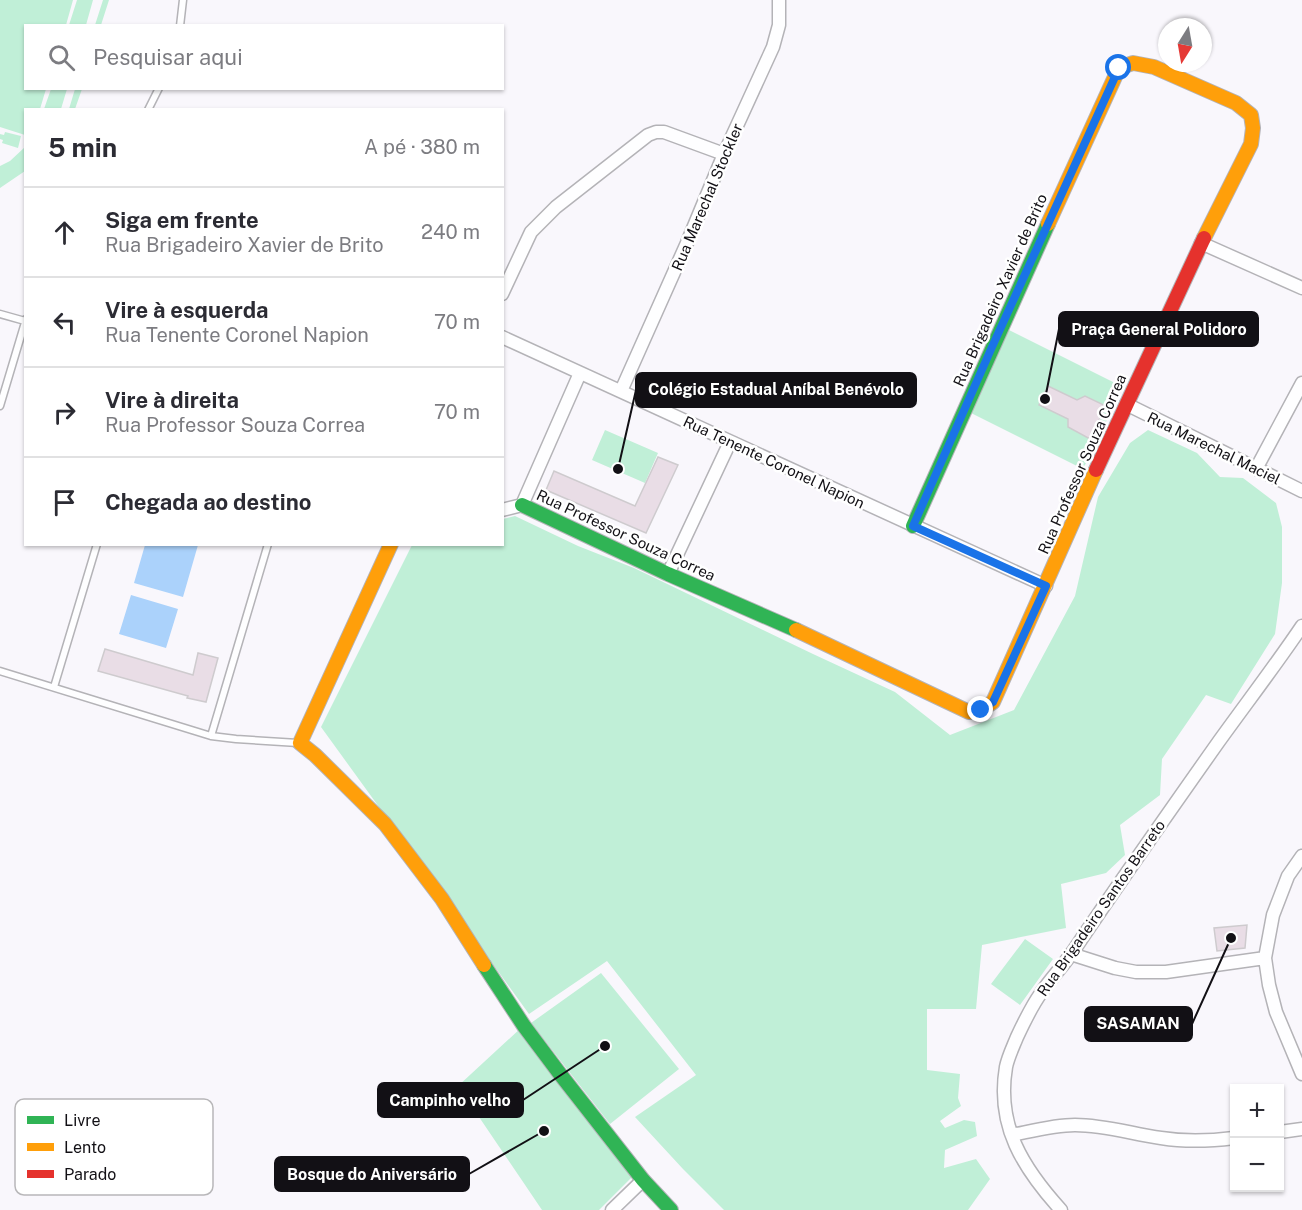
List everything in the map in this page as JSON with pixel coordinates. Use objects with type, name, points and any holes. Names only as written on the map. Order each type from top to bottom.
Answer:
[{"type":"street","name":"Rua Marechal Stockler","points":[[621,391],[773,47],[779,25],[779,0]]},
{"type":"street","name":"Rua Professor Souza Correa","points":[[522,505],[668,574],[810,636],[969,712],[981,710],[993,702],[1126,404],[1201,243],[1251,144],[1254,128],[1251,115],[1236,104],[1154,67],[1133,63],[1119,68]]},
{"type":"street","name":"Rua Brigadeiro Xavier de Brito","points":[[913,526],[1119,68]]},
{"type":"street","points":[[504,290],[531,232],[556,207],[648,135],[664,132],[724,154]]},
{"type":"street","points":[[1201,243],[1302,288]]},
{"type":"street","name":"Rua Tenente Coronel Napion","points":[[504,338],[1046,586]]},
{"type":"street","points":[[504,510],[522,505],[580,373]]},
{"type":"street","points":[[1256,469],[1302,383]]},
{"type":"street","name":"Rua Marechal Maciel","points":[[1126,404],[1302,491]]},
{"type":"street","points":[[668,574],[730,442]]},
{"type":"street","points":[[393,546],[300,743],[385,824],[442,899],[531,1036],[643,1180],[671,1210]]},
{"type":"street","name":"Rua Brigadeiro Santos Barreto","points":[[1061,1210],[1032,1176],[1018,1154],[1012,1136],[1005,1108],[1006,1066],[1012,1047],[1040,994],[1071,954],[1136,858],[1302,626]]},
{"type":"street","points":[[1302,855],[1288,876],[1273,915],[1266,958],[1269,985],[1276,1012],[1302,1074]]},
{"type":"street","points":[[1071,954],[1136,972],[1166,972],[1266,958]]},
{"type":"street","points":[[1012,1136],[1056,1126],[1074,1125],[1098,1126],[1161,1138],[1211,1141],[1230,1139]]},
{"type":"street","points":[[1284,1131],[1302,1129]]},
{"type":"street","points":[[612,1210],[643,1180]]},
{"type":"lane","points":[[180,24],[183,0]]},
{"type":"lane","points":[[149,108],[158,90]]},
{"type":"lane","points":[[0,314],[24,320]]},
{"type":"lane","points":[[0,406],[24,323]]},
{"type":"lane","points":[[54,687],[96,546]]},
{"type":"lane","points":[[211,736],[267,546]]},
{"type":"lane","points":[[0,671],[211,736],[300,743]]},
{"type":"green space","points":[[0,0],[73,0],[66,24],[24,24],[24,90],[46,90],[40,108],[24,108],[24,135],[0,127]]},
{"type":"green space","points":[[77,0],[93,0],[86,24],[69,24]]},
{"type":"green space","points":[[103,0],[109,0],[101,24],[95,24]]},
{"type":"green space","points":[[51,90],[67,90],[61,108],[44,108]]},
{"type":"green space","points":[[75,90],[82,90],[75,108],[69,108]]},
{"type":"green space","points":[[5,132],[21,136],[18,148],[2,143],[0,134],[4,135]]},
{"type":"green space","points":[[24,148],[24,172],[0,188],[0,166],[10,161]]},
{"type":"green space","points":[[1005,328],[1123,387],[1083,469],[967,411]]},
{"type":"green space","points":[[605,430],[658,453],[645,483],[592,460]]},
{"type":"green space","points":[[1148,430],[1197,453],[1220,477],[1243,478],[1276,503],[1282,527],[1282,583],[1275,634],[1231,704],[1206,695],[1162,759],[1160,795],[1120,825],[1125,855],[1106,873],[1061,884],[1066,928],[982,945],[976,1009],[927,1009],[927,1070],[960,1074],[958,1098],[961,1106],[940,1121],[945,1128],[964,1120],[975,1122],[977,1136],[945,1150],[944,1168],[976,1159],[990,1179],[968,1210],[724,1210],[635,1117],[696,1075],[607,961],[529,1014],[321,727],[412,546],[504,546],[504,519],[515,516],[578,546],[634,568],[895,692],[950,735],[1014,710],[1075,596],[1098,497],[1130,443]]},
{"type":"green space","points":[[1025,939],[1053,959],[1020,1005],[991,984]]},
{"type":"green space","points":[[601,973],[679,1069],[610,1124],[531,1023]]},
{"type":"green space","points":[[522,1027],[632,1177],[599,1210],[542,1210],[458,1086]]},
{"type":"water","points":[[145,546],[198,546],[183,597],[134,583]]},
{"type":"water","points":[[131,595],[178,609],[166,648],[119,634]]},
{"type":"building","points":[[1048,386],[1077,400],[1085,396],[1106,406],[1090,439],[1068,427],[1068,419],[1039,405]]},
{"type":"building","points":[[658,457],[678,465],[646,533],[546,490],[554,471],[635,506]]},
{"type":"building","points":[[105,649],[193,675],[198,653],[218,658],[206,702],[98,671]]},
{"type":"building","points":[[1247,925],[1245,948],[1217,951],[1214,928]]},
{"type":"traffic: fast","points":[[913,526],[1048,224]]},
{"type":"traffic: fast","points":[[522,505],[668,574],[796,630]]},
{"type":"traffic: fast","points":[[484,965],[524,1026],[560,1074],[643,1180],[671,1210]]},
{"type":"traffic: slow","points":[[1048,224],[1119,68],[1133,63],[1154,67],[1236,103],[1251,115],[1253,128],[1251,144],[1204,238]]},
{"type":"traffic: slow","points":[[796,630],[969,712],[981,710],[993,702],[1096,470]]},
{"type":"traffic: slow","points":[[390,546],[300,743],[385,824],[442,899],[484,965]]},
{"type":"traffic: jam","points":[[1096,470],[1204,238]]},
{"type":"place","name":"Praça General Polidoro","points":[[1045,399]]},
{"type":"place","name":"Colégio Estadual Aníbal Benévolo","points":[[618,469]]},
{"type":"place","name":"SASAMAN","points":[[1231,938]]},
{"type":"place","name":"Campinho velho","points":[[605,1046]]},
{"type":"place","name":"Bosque do Aniversário","points":[[544,1131]]},
{"type":"route","points":[[981,710],[993,702],[1046,586],[913,526],[1119,68]]}]
